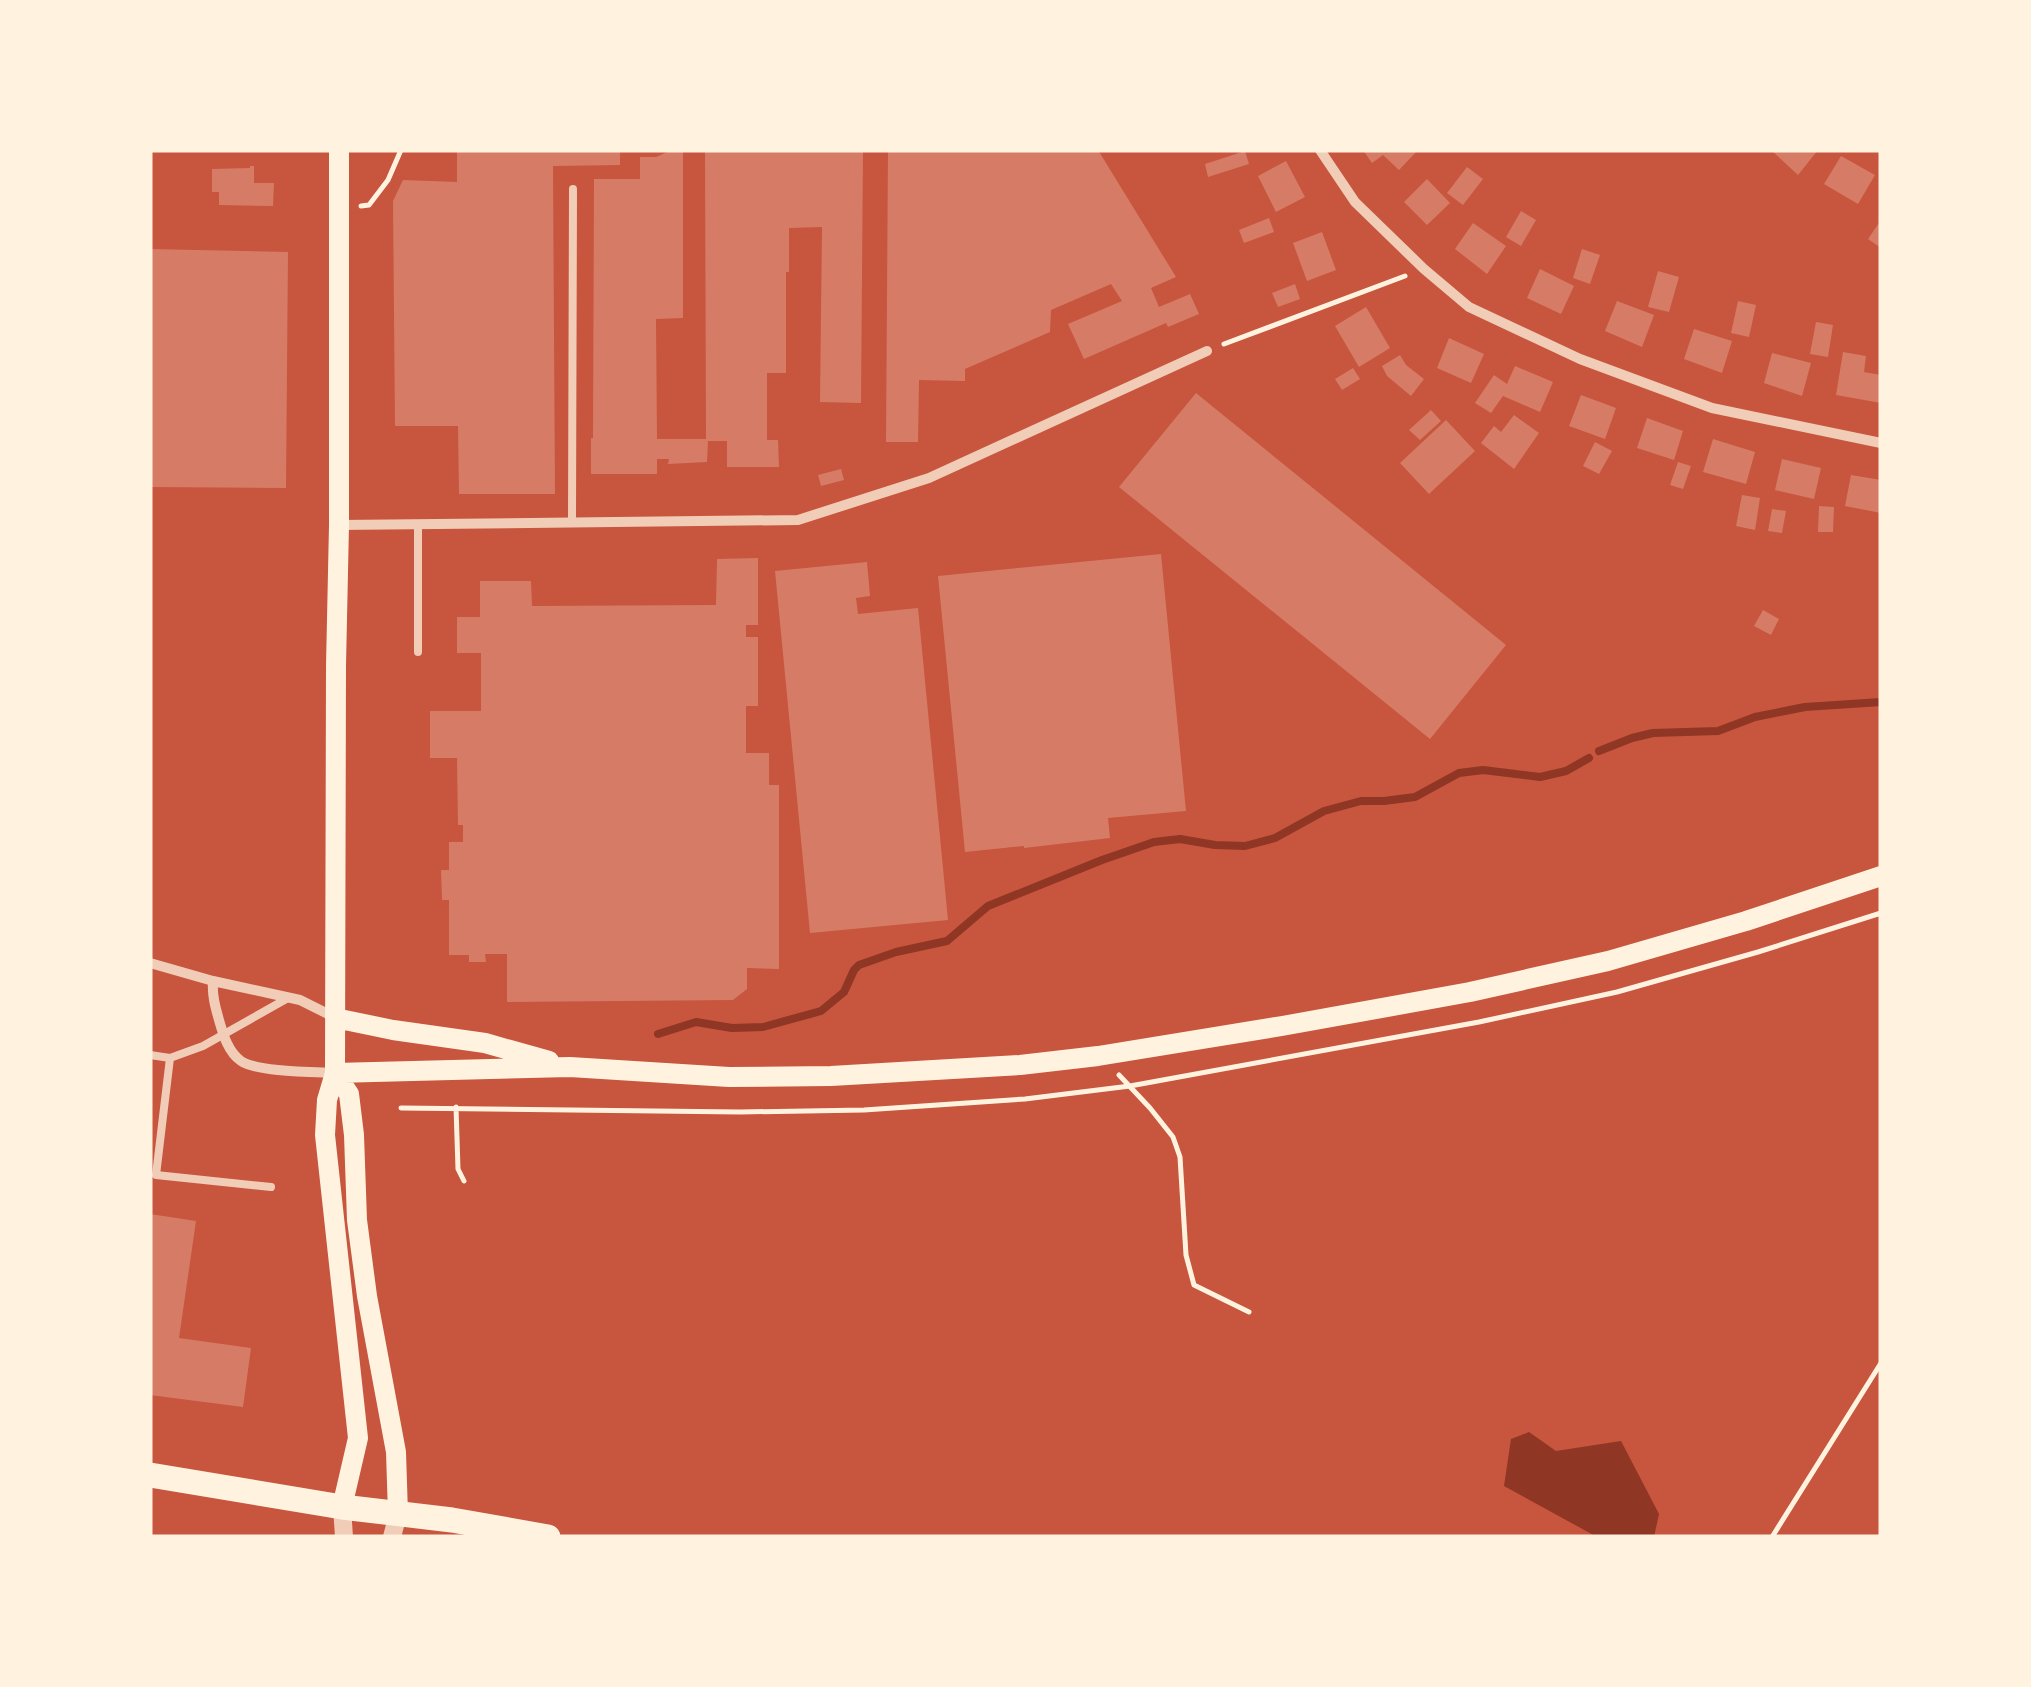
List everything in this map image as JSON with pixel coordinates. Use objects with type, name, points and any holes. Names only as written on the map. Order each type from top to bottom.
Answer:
[{"type":"main road","points":[[339,150],[335,1073],[327,1100],[325,1135],[358,1438],[342,1507]]},
{"type":"main road","points":[[335,1073],[570,1067],[729,1076],[831,1076],[1020,1065],[1098,1056],[1470,992],[1746,921],[1881,876]]},
{"type":"main road","points":[[335,1018],[485,1043],[570,1067]]},
{"type":"main road","points":[[335,1073],[349,1094],[357,1220],[396,1452],[395,1526]]},
{"type":"main road","points":[[150,1476],[342,1507],[395,1526],[452,1520],[548,1537]]},
{"type":"street","points":[[1320,150],[1355,202],[1469,306],[1580,359],[1712,408],[1881,442]]},
{"type":"street","points":[[340,525],[798,520],[929,478],[1207,351]]},
{"type":"street","points":[[150,963],[300,1000],[335,1018]]},
{"type":"street","points":[[212,981],[223,1035],[243,1063],[335,1073]]},
{"type":"street","points":[[342,1507],[344,1537]]},
{"type":"lane","points":[[572,522],[573,189]]},
{"type":"lane","points":[[418,524],[418,652]]},
{"type":"lane","points":[[150,1054],[170,1058],[223,1035],[288,998]]},
{"type":"lane","points":[[170,1058],[156,1174],[271,1188]]},
{"type":"path","points":[[339,208],[369,205],[388,180],[402,150]]},
{"type":"path","points":[[1207,351],[1424,269]]},
{"type":"path","points":[[1098,1056],[1174,1138],[1180,1158],[1186,1255],[1194,1285],[1249,1312]]},
{"type":"path","points":[[456,1108],[458,1170],[464,1181]]},
{"type":"path","points":[[1772,1537],[1880,1366]]},
{"type":"shaded area","points":[[1529,1432],[1556,1451],[1621,1441],[1659,1514],[1654,1537],[1597,1537],[1504,1486],[1511,1439]]},
{"type":"building","points":[[457,150],[620,150],[620,165],[553,166],[555,494],[459,494],[458,426],[395,426],[393,201],[403,180],[457,182]]},
{"type":"building","points":[[683,150],[683,318],[656,319],[657,439],[706,439],[705,150],[863,150],[861,403],[820,402],[822,227],[789,228],[786,373],[767,373],[767,440],[778,440],[779,467],[727,467],[727,441],[708,441],[707,462],[668,464],[669,459],[657,459],[657,474],[591,474],[594,179],[640,179],[640,157],[656,157]]},
{"type":"building","points":[[888,150],[1098,150],[1176,277],[1151,288],[1159,307],[1190,294],[1199,314],[1168,327],[1166,323],[1084,359],[1068,324],[1122,301],[1111,284],[1051,310],[1050,332],[965,369],[965,381],[919,380],[918,442],[886,442]]},
{"type":"building","points":[[1363,150],[1418,150],[1399,170],[1383,155],[1372,163]]},
{"type":"building","points":[[1771,150],[1818,150],[1798,175]]},
{"type":"building","points":[[1245,151],[1249,164],[1208,177],[1205,164]]},
{"type":"building","points":[[1841,156],[1875,175],[1858,204],[1824,184]]},
{"type":"building","points":[[1286,161],[1305,197],[1276,212],[1258,176]]},
{"type":"building","points":[[254,166],[254,183],[274,183],[273,206],[219,205],[219,192],[212,192],[212,169]]},
{"type":"building","points":[[1467,167],[1483,179],[1463,205],[1447,193]]},
{"type":"building","points":[[1427,179],[1450,203],[1427,225],[1404,202]]},
{"type":"building","points":[[1521,211],[1536,220],[1521,246],[1506,237]]},
{"type":"building","points":[[1269,218],[1274,232],[1244,243],[1239,230]]},
{"type":"building","points":[[1881,220],[1881,248],[1868,239]]},
{"type":"building","points":[[1473,223],[1506,246],[1487,274],[1455,249]]},
{"type":"building","points":[[1322,232],[1336,270],[1307,281],[1293,243]]},
{"type":"building","points":[[150,249],[288,252],[286,488],[150,487]]},
{"type":"building","points":[[1582,249],[1600,255],[1590,284],[1573,278]]},
{"type":"building","points":[[1540,269],[1574,286],[1561,314],[1527,298]]},
{"type":"building","points":[[1658,271],[1679,277],[1669,312],[1648,307]]},
{"type":"building","points":[[1295,284],[1300,299],[1278,307],[1272,293]]},
{"type":"building","points":[[1617,301],[1654,315],[1642,347],[1605,331]]},
{"type":"building","points":[[1738,301],[1756,305],[1749,337],[1731,333]]},
{"type":"building","points":[[1366,307],[1390,348],[1359,367],[1335,326]]},
{"type":"building","points":[[1816,322],[1833,325],[1828,357],[1810,354]]},
{"type":"building","points":[[1694,329],[1732,341],[1722,373],[1684,359]]},
{"type":"building","points":[[1449,338],[1484,354],[1471,383],[1437,368]]},
{"type":"building","points":[[1843,352],[1866,356],[1864,372],[1881,375],[1881,403],[1836,395]]},
{"type":"building","points":[[1772,353],[1811,363],[1802,396],[1764,383]]},
{"type":"building","points":[[1400,355],[1424,379],[1411,396],[1387,376],[1382,366]]},
{"type":"building","points":[[1515,366],[1553,382],[1540,412],[1503,396],[1491,413],[1475,403],[1494,375],[1507,384]]},
{"type":"building","points":[[1353,368],[1360,379],[1342,390],[1335,379]]},
{"type":"building","points":[[1196,393],[1506,645],[1430,739],[1119,487]]},
{"type":"building","points":[[1581,395],[1616,408],[1605,439],[1569,426]]},
{"type":"building","points":[[1431,410],[1441,421],[1420,440],[1409,430]]},
{"type":"building","points":[[1514,415],[1539,433],[1514,469],[1481,443],[1494,426],[1501,432]]},
{"type":"building","points":[[1647,418],[1683,431],[1674,460],[1637,448]]},
{"type":"building","points":[[1446,420],[1475,451],[1429,494],[1400,463]]},
{"type":"building","points":[[1713,439],[1755,452],[1746,484],[1703,472]]},
{"type":"building","points":[[1595,442],[1612,451],[1599,474],[1583,466]]},
{"type":"building","points":[[1782,459],[1821,468],[1814,499],[1775,490]]},
{"type":"building","points":[[1678,462],[1691,466],[1683,489],[1670,485]]},
{"type":"building","points":[[841,469],[844,480],[821,486],[818,475]]},
{"type":"building","points":[[1851,475],[1881,480],[1881,513],[1845,506]]},
{"type":"building","points":[[1742,495],[1760,498],[1755,530],[1736,526]]},
{"type":"building","points":[[1819,506],[1834,507],[1833,532],[1818,532]]},
{"type":"building","points":[[1772,509],[1786,511],[1782,533],[1768,531]]},
{"type":"building","points":[[1161,554],[1186,811],[1108,818],[1110,838],[965,852],[938,576]]},
{"type":"building","points":[[758,558],[758,625],[746,625],[746,637],[758,637],[758,706],[746,706],[746,753],[769,753],[769,785],[779,785],[779,969],[747,968],[747,989],[733,1000],[507,1002],[507,954],[485,954],[486,962],[469,962],[469,955],[449,955],[449,900],[442,900],[441,870],[449,870],[449,842],[463,842],[463,825],[458,825],[457,758],[430,758],[430,711],[481,711],[481,653],[457,653],[457,617],[480,617],[480,581],[531,581],[532,606],[716,605],[717,559]]},
{"type":"building","points":[[867,562],[870,596],[856,598],[858,614],[918,608],[948,920],[810,933],[775,571]]},
{"type":"building","points":[[1763,610],[1779,619],[1771,635],[1754,626]]},
{"type":"building","points":[[150,1214],[196,1221],[179,1338],[251,1348],[243,1407],[150,1395]]},
{"type":"waterway","points":[[1599,751],[1653,733],[1718,731],[1755,717],[1805,707],[1881,702]]},
{"type":"waterway","points":[[658,1034],[696,1022],[732,1028],[763,1027],[821,1011],[844,992],[859,965],[947,941],[988,906],[1154,842],[1180,839],[1245,846],[1275,838],[1324,811],[1361,801],[1415,797],[1459,773],[1483,770],[1540,777],[1566,771],[1589,758]]}]
